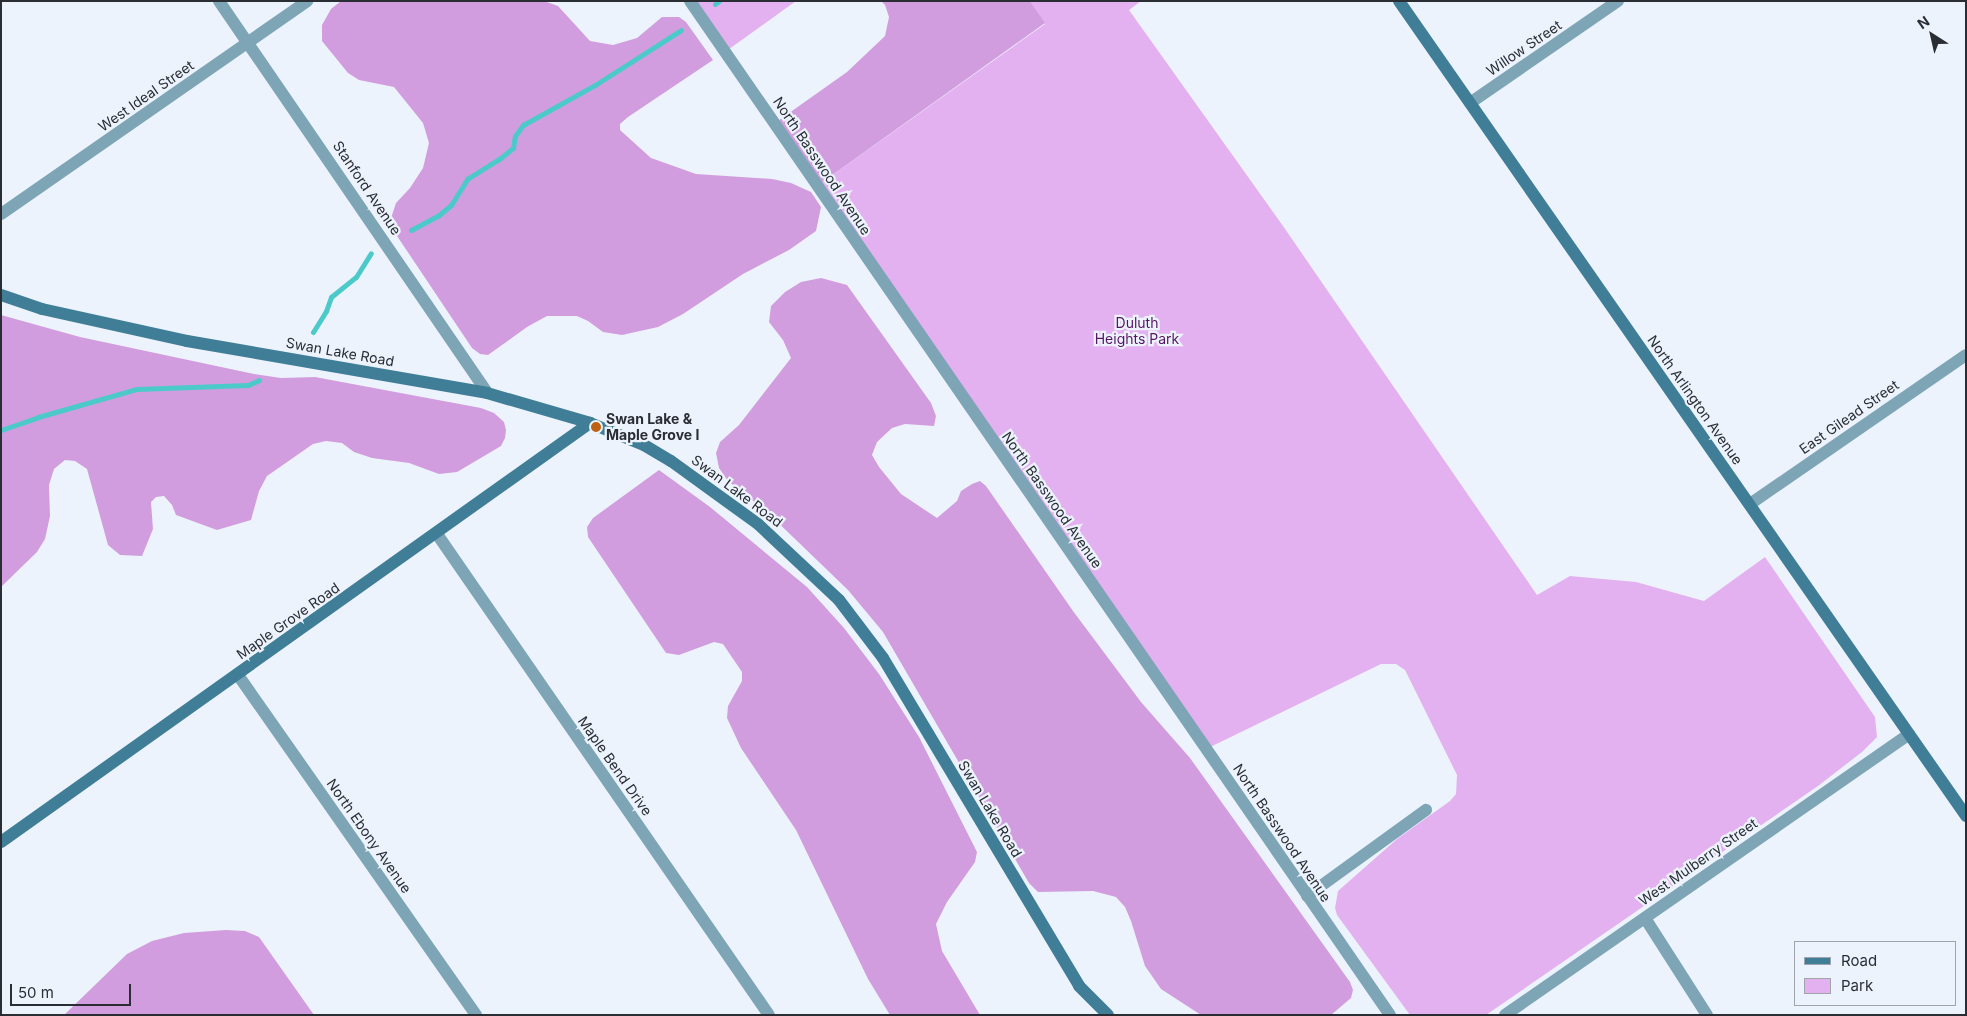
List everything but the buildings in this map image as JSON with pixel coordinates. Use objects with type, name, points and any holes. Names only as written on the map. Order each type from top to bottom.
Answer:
[{"type":"street","name":"Stanford Avenue","points":[[219,1],[487,393]]},
{"type":"street","name":"West Ideal Street","points":[[1,214],[307,1]]},
{"type":"street","name":"North Basswood Avenue","points":[[690,1],[1390,1015]]},
{"type":"street","name":"North Arlington Avenue","points":[[1399,1],[1966,816]]},
{"type":"street","name":"Willow Street","points":[[1470,102],[1618,1]]},
{"type":"street","name":"Swan Lake Road","points":[[1,295],[50,310],[187,341],[487,393],[590,423],[644,445],[671,461],[758,524],[839,600],[883,658],[1079,986],[1108,1015]]},
{"type":"street","name":"East Gilead Street","points":[[1750,504],[1966,355]]},
{"type":"street","name":"Maple Grove Road","points":[[1,842],[437,534],[590,423]]},
{"type":"street","name":"Maple Bend Drive","points":[[437,534],[769,1015]]},
{"type":"street","name":"North Ebony Avenue","points":[[238,675],[476,1015]]},
{"type":"street","name":"West Mulberry Street","points":[[1505,1015],[1909,734]]},
{"type":"street","points":[[1307,896],[1426,810]]},
{"type":"street","points":[[1645,918],[1707,1015]]},
{"type":"green space","points":[[690,1],[796,1],[725,52]]},
{"type":"green space","name":"Duluth Heights Park","points":[[1030,1],[1141,1],[1129,10],[1283,226],[1537,595],[1570,576],[1636,582],[1704,601],[1765,557],[1875,717],[1877,737],[1862,752],[1818,786],[1486,1015],[1410,1015],[1337,915],[1335,908],[1338,891],[1397,839],[1450,801],[1456,794],[1457,775],[1405,670],[1396,664],[1381,664],[1206,749],[817,186],[1045,24]]},
{"type":"shaded area","points":[[341,1],[544,1],[558,6],[590,41],[613,45],[637,38],[662,17],[679,17],[686,22],[713,60],[628,117],[620,124],[620,130],[651,158],[696,174],[772,179],[791,183],[811,192],[821,207],[816,231],[789,250],[743,274],[683,314],[658,327],[622,335],[603,332],[588,321],[577,316],[547,316],[527,327],[488,355],[480,354],[472,348],[389,224],[396,203],[410,188],[423,168],[429,143],[423,123],[394,87],[359,80],[348,73],[322,41],[322,25],[331,9]]},
{"type":"shaded area","points":[[881,1],[1030,1],[1045,23],[817,186],[775,123],[847,72],[885,36],[889,17],[885,5]]},
{"type":"shaded area","points":[[821,278],[847,285],[931,403],[936,416],[934,426],[905,424],[892,428],[877,442],[872,455],[879,467],[901,494],[937,518],[957,501],[961,491],[980,481],[986,486],[1073,611],[1141,702],[1190,758],[1350,982],[1353,990],[1351,998],[1331,1015],[1201,1015],[1161,989],[1145,966],[1131,921],[1125,907],[1116,897],[1093,891],[1038,892],[1029,883],[883,632],[848,590],[767,512],[728,481],[719,468],[716,453],[720,442],[739,425],[791,358],[783,340],[769,322],[771,306],[785,292],[801,282]]},
{"type":"shaded area","points":[[1,315],[80,337],[254,374],[281,378],[315,377],[481,408],[494,413],[504,422],[505,438],[501,446],[457,472],[439,474],[409,463],[372,458],[354,452],[342,443],[326,441],[313,444],[267,476],[259,491],[251,520],[217,530],[176,515],[172,505],[164,496],[156,497],[151,502],[153,529],[142,556],[120,555],[108,545],[87,469],[75,461],[65,460],[54,469],[49,485],[50,516],[45,539],[37,552],[1,587]]},
{"type":"shaded area","points":[[659,470],[710,507],[807,587],[844,628],[879,674],[919,737],[977,852],[975,862],[947,902],[936,924],[942,951],[980,1015],[890,1015],[868,979],[796,830],[741,748],[727,718],[728,706],[742,681],[742,672],[723,644],[714,642],[679,655],[666,653],[588,537],[587,527],[593,518]]},
{"type":"shaded area","points":[[226,930],[245,931],[259,937],[314,1015],[64,1015],[127,954],[152,941],[184,933]]},
{"type":"waterway","points":[[715,4],[719,1]]},
{"type":"waterway","points":[[411,230],[439,215],[451,205],[467,179],[498,160],[513,148],[515,136],[523,125],[595,85],[681,30]]},
{"type":"waterway","points":[[313,332],[326,311],[331,297],[356,277],[371,253]]},
{"type":"waterway","points":[[1,430],[38,417],[136,389],[248,385],[259,380]]},
{"type":"place","name":"Swan Lake & Maple Grove I","points":[[596,427]]}]
